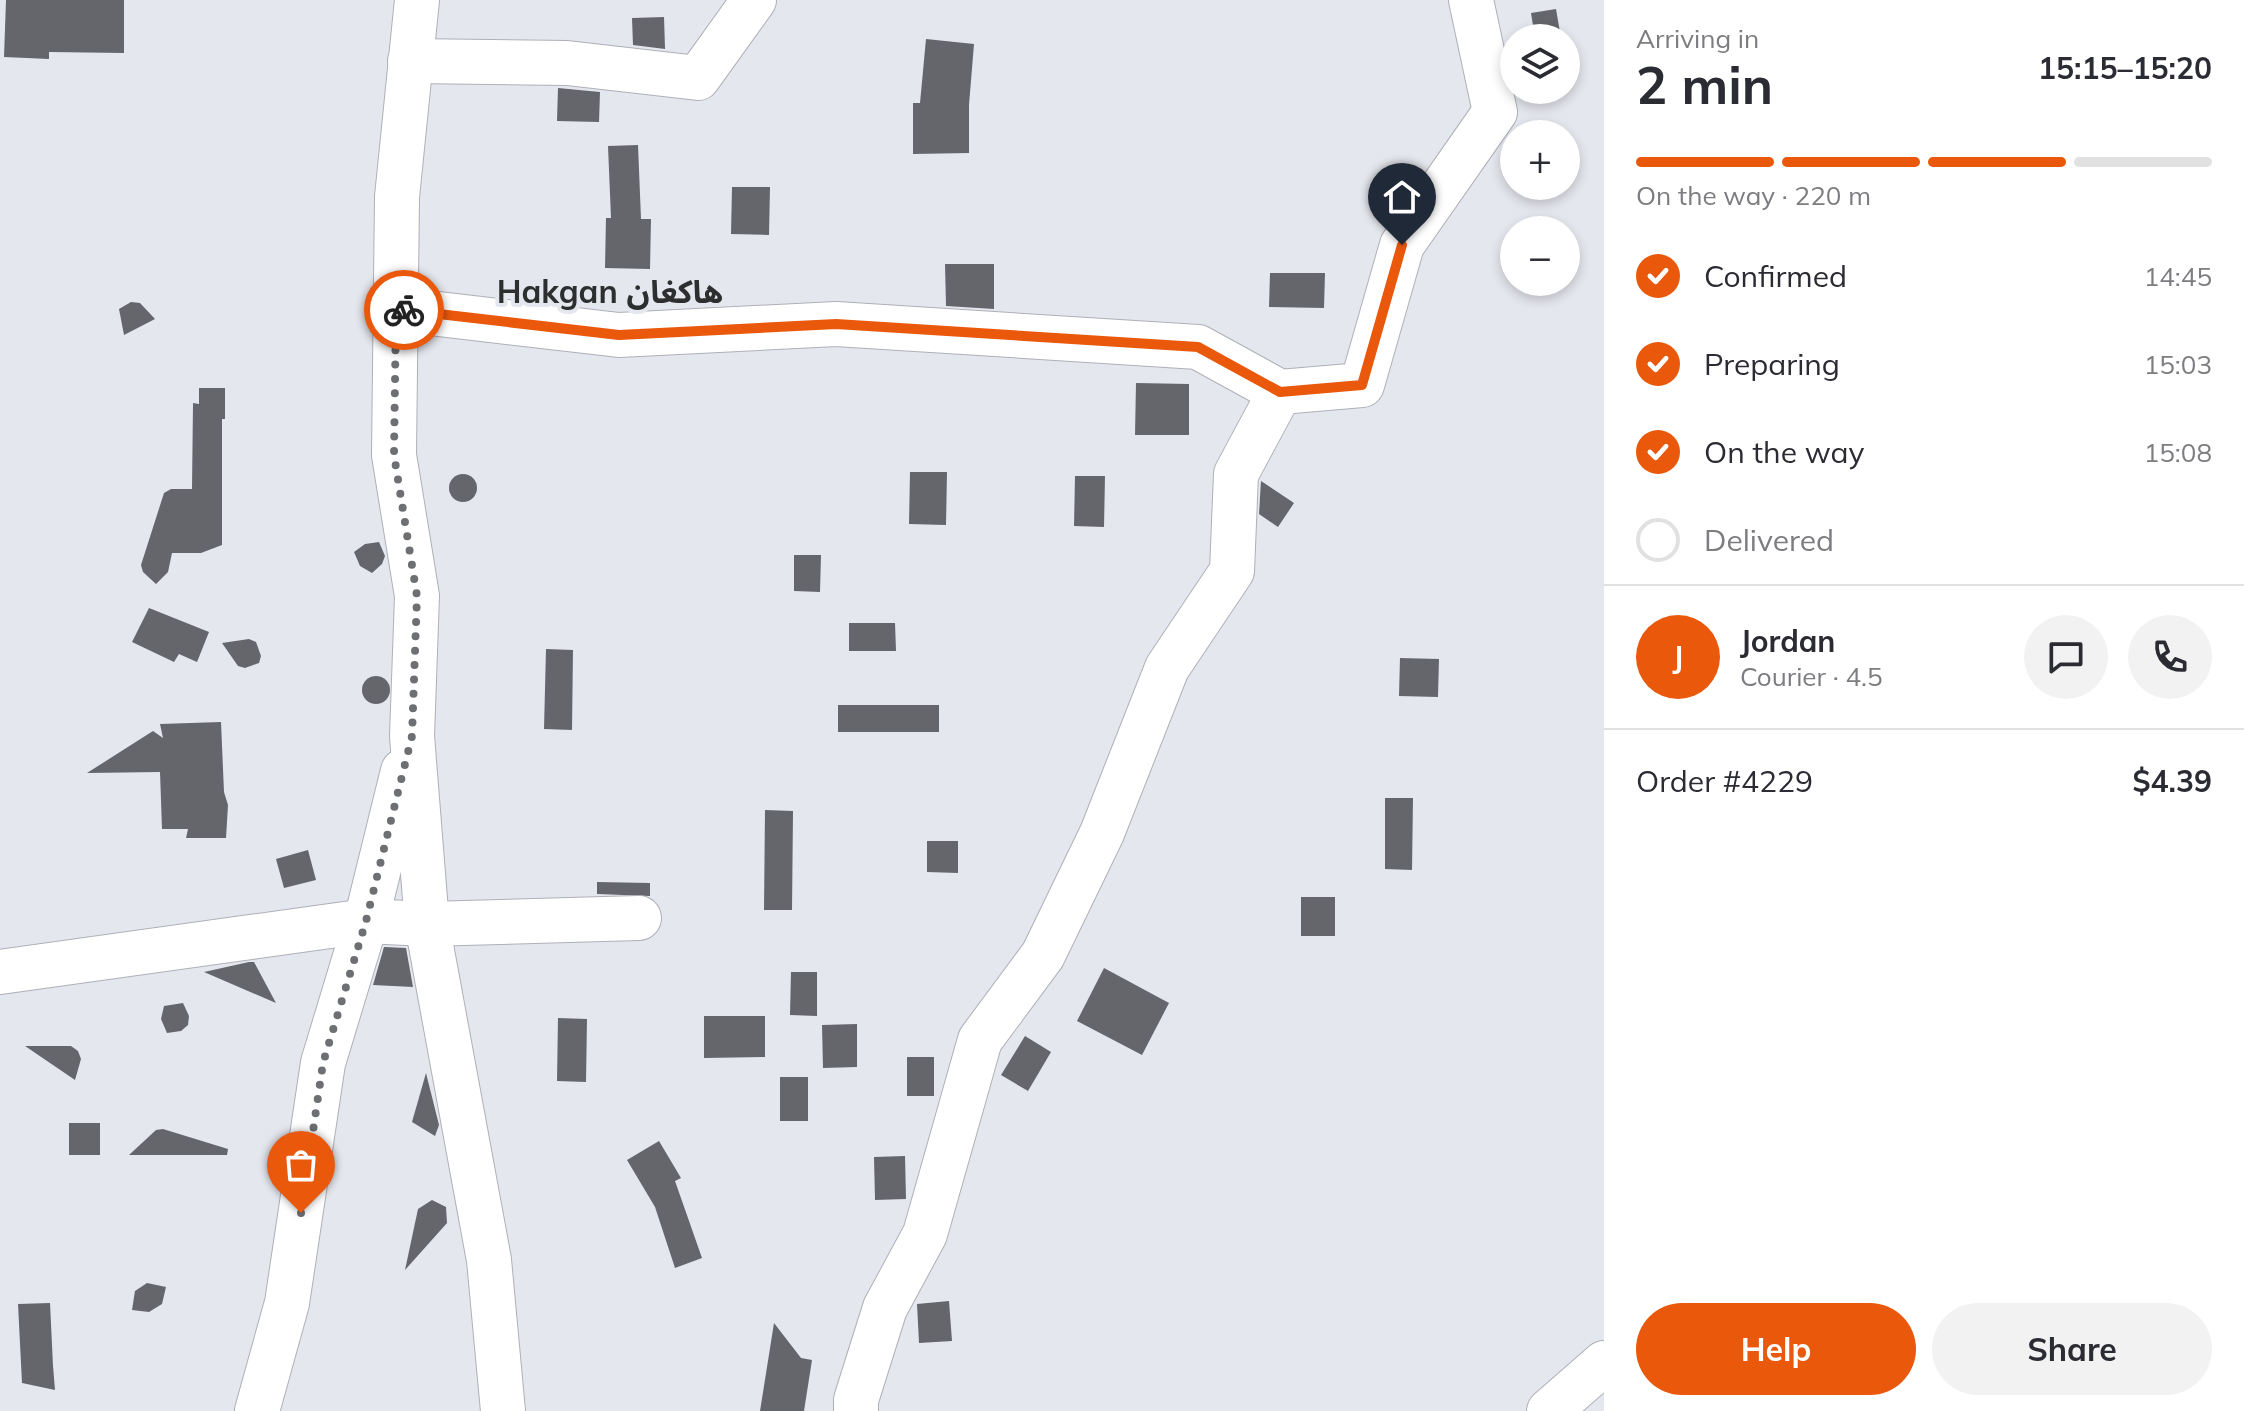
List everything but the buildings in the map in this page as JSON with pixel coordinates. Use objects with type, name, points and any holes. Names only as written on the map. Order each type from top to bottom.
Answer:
[{"type":"street","points":[[417,0],[397,197],[394,455],[417,596],[412,736],[427,924],[489,1260],[503,1411]]},
{"type":"street","points":[[410,61],[567,63],[698,78],[754,0]]},
{"type":"street","points":[[396,309],[619,335],[836,324],[1198,347],[1280,392],[1362,385],[1402,245],[1495,112],[1471,0]]},
{"type":"street","points":[[856,1411],[856,1400],[885,1308],[925,1234],[980,1040],[1043,955],[1102,833],[1167,668],[1232,571],[1236,474],[1280,392]]},
{"type":"street","points":[[257,1411],[287,1303],[323,1063],[366,921],[412,736]]},
{"type":"street","points":[[0,972],[366,921],[427,924],[639,918]]},
{"type":"street","points":[[1549,1411],[1604,1363]]},
{"type":"way so far","points":[[301,1213],[323,1063],[366,921],[412,736],[417,596],[394,455],[396,309],[404,310]]},
{"type":"district","name":"Hakgan هاكغان","points":[[610,292]]},
{"type":"route","points":[[404,310],[619,335],[836,324],[1198,347],[1280,392],[1362,385],[1402,245]]}]
